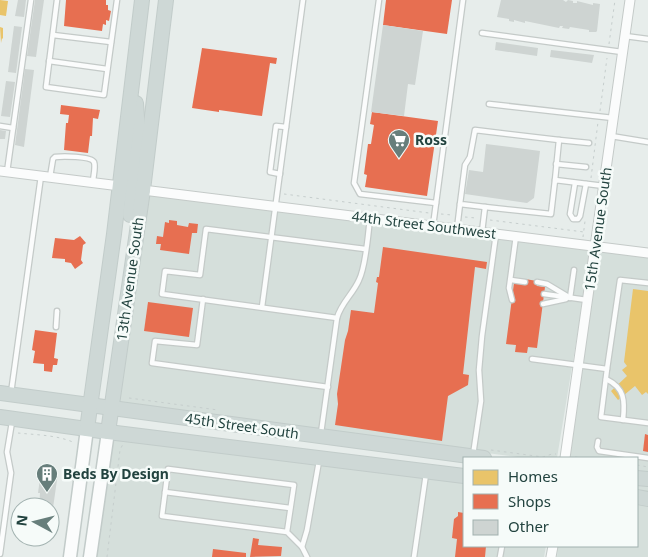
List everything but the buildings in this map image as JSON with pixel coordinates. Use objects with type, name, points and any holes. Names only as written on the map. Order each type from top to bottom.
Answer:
[{"type":"main road","name":"13th Avenue South","points":[[70,557],[120,186],[142,0]]},
{"type":"main road","name":"13th Avenue South","points":[[90,557],[143,190],[166,0]]},
{"type":"main road","points":[[133,77],[138,131],[133,177],[136,184],[143,190]]},
{"type":"main road","points":[[120,186],[128,188],[132,198],[125,251],[127,296]]},
{"type":"main road","name":"45th Street South","points":[[4,394],[111,407],[128,404],[321,437],[424,450],[463,457]]},
{"type":"main road","name":"45th Street South","points":[[6,418],[463,476]]},
{"type":"main road","points":[[206,444],[248,442],[310,449],[320,442],[321,437]]},
{"type":"main road","points":[[319,457],[321,452],[327,447],[335,445],[411,455],[424,450]]},
{"type":"main road","points":[[427,471],[428,464],[432,460],[463,459]]},
{"type":"street","name":"15th Avenue South","points":[[565,457],[630,0]]},
{"type":"street","points":[[4,171],[120,186]]},
{"type":"street","name":"44th Street Southwest","points":[[143,190],[648,253]]},
{"type":"lane","points":[[4,171],[13,128],[31,0]]},
{"type":"lane","points":[[57,0],[46,87],[104,95],[117,0]]},
{"type":"lane","points":[[262,307],[303,0]]},
{"type":"lane","points":[[380,0],[354,183],[360,194],[436,203]]},
{"type":"lane","points":[[433,226],[463,0]]},
{"type":"lane","points":[[482,33],[622,52]]},
{"type":"lane","points":[[53,35],[111,42]]},
{"type":"lane","points":[[625,36],[648,39]]},
{"type":"lane","points":[[49,61],[107,69]]},
{"type":"lane","points":[[489,104],[613,118]]},
{"type":"lane","points":[[0,126],[13,128]]},
{"type":"lane","points":[[280,174],[270,172],[276,126],[286,128]]},
{"type":"lane","points":[[457,229],[465,165],[470,157],[475,130],[589,143]]},
{"type":"lane","points":[[611,136],[648,142]]},
{"type":"lane","points":[[460,204],[551,214],[559,140]]},
{"type":"lane","points":[[4,394],[45,176],[53,158],[88,158],[93,160],[95,164],[93,182]]},
{"type":"lane","points":[[556,164],[586,167]]},
{"type":"lane","points":[[555,180],[604,186]]},
{"type":"lane","points":[[575,182],[570,214],[573,219],[578,219],[580,216],[586,184]]},
{"type":"lane","points":[[482,232],[485,207]]},
{"type":"lane","points":[[321,437],[337,318],[342,305],[360,279],[370,218]]},
{"type":"lane","points":[[337,318],[162,294],[165,271],[200,276],[206,229],[365,249]]},
{"type":"lane","points":[[474,457],[481,401],[479,370],[482,336],[496,234]]},
{"type":"lane","points":[[512,300],[511,280],[516,236]]},
{"type":"lane","points":[[570,298],[574,270]]},
{"type":"lane","points":[[511,280],[525,282]]},
{"type":"lane","points":[[648,283],[620,280],[601,417],[648,423]]},
{"type":"lane","points":[[537,282],[547,284],[570,298]]},
{"type":"lane","points":[[544,294],[588,300]]},
{"type":"lane","points":[[543,304],[570,298]]},
{"type":"lane","points":[[203,299],[197,345],[155,341],[152,363],[328,387]]},
{"type":"lane","points":[[56,327],[57,311]]},
{"type":"lane","points":[[532,359],[607,369]]},
{"type":"lane","points":[[606,379],[613,382],[624,397],[622,420]]},
{"type":"lane","points":[[0,554],[11,473],[6,418]]},
{"type":"lane","points":[[598,441],[597,447],[599,451],[648,458]]},
{"type":"lane","points":[[302,547],[307,530],[319,457]]},
{"type":"lane","points":[[287,532],[294,485],[168,469],[162,516],[287,532],[302,547],[307,557]]},
{"type":"lane","points":[[414,557],[427,471]]},
{"type":"lane","points":[[165,492],[290,508]]},
{"type":"path","points":[[599,117],[616,0]]},
{"type":"path","points":[[23,434],[59,438],[76,444]]},
{"type":"path","points":[[107,557],[120,450],[123,446],[124,434]]},
{"type":"shaded area","points":[[146,194],[591,251],[557,457],[517,457],[114,405]]},
{"type":"shaded area","points":[[599,250],[648,256],[648,557],[557,557],[558,547],[638,547],[638,457],[569,457]]},
{"type":"shaded area","points":[[111,437],[463,480],[463,547],[546,547],[544,557],[94,557]]},
{"type":"place","name":"Ross","points":[[399,159]]},
{"type":"place","name":"Beds By Design","points":[[47,493]]}]
